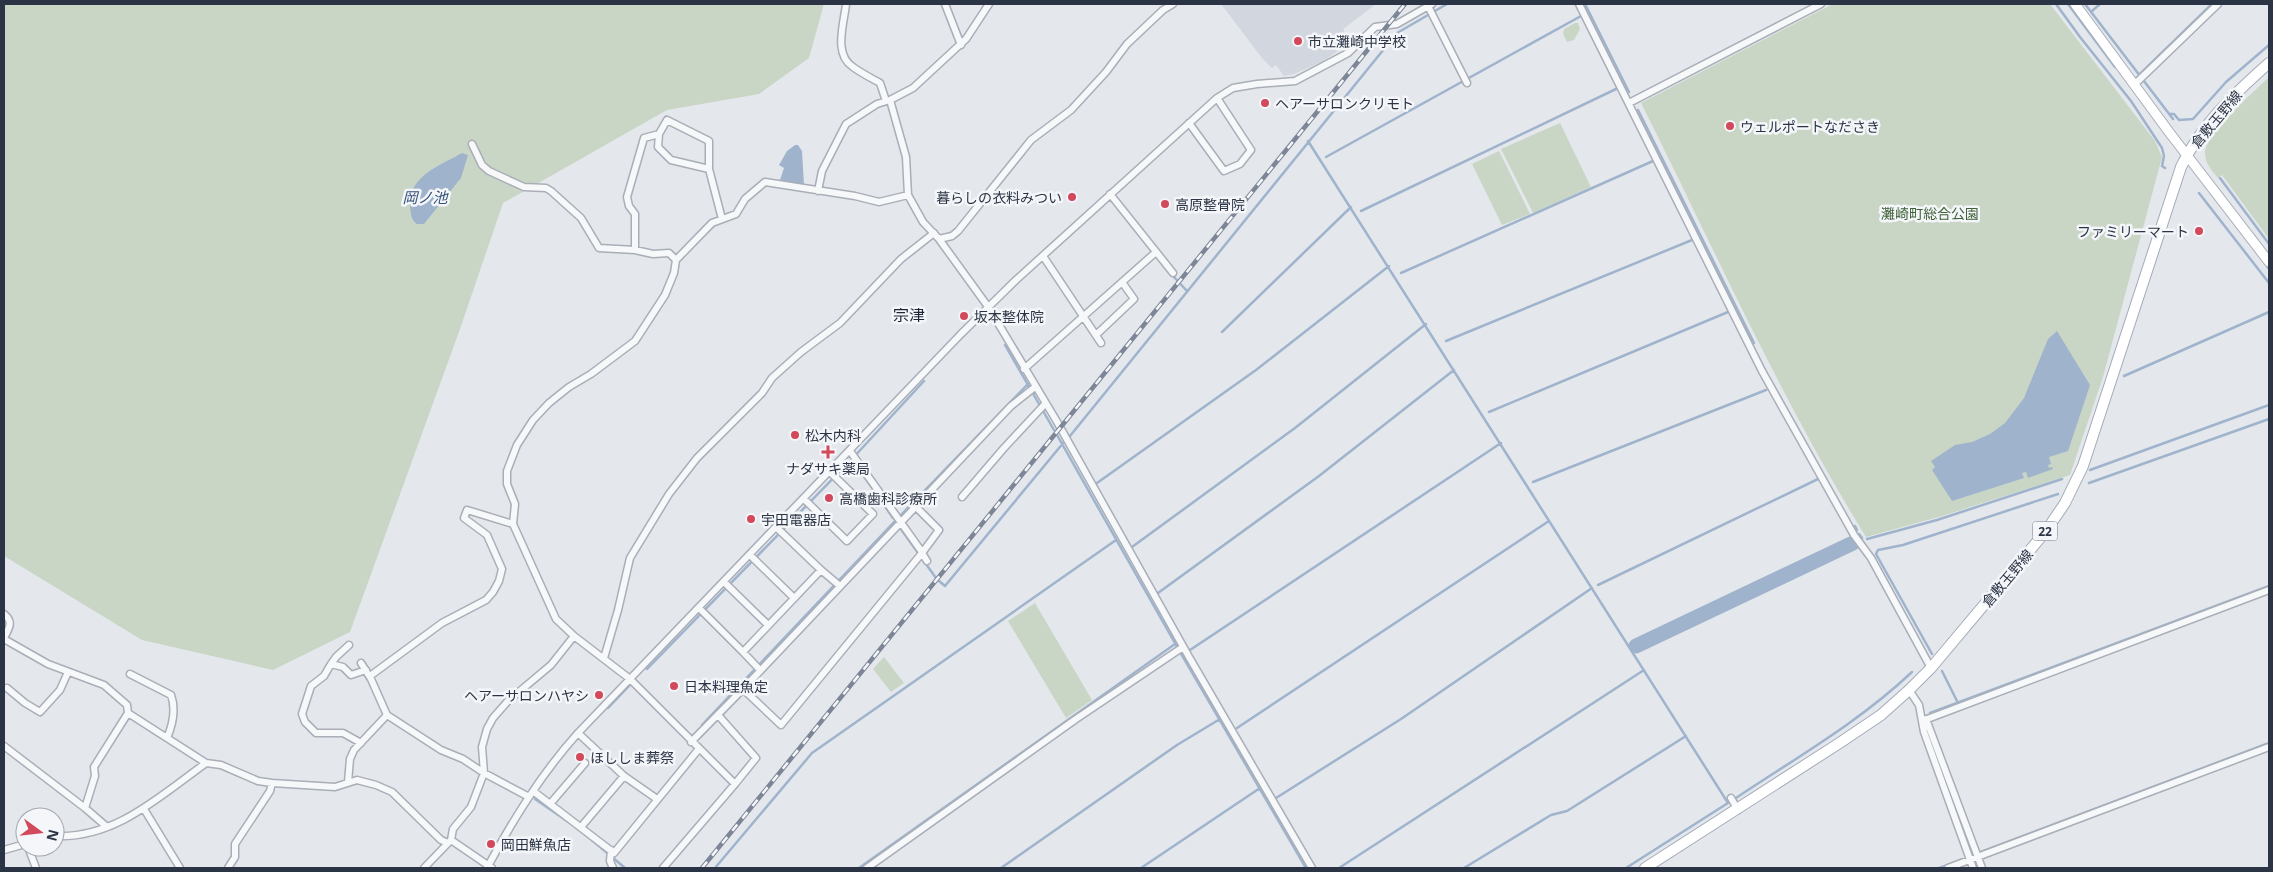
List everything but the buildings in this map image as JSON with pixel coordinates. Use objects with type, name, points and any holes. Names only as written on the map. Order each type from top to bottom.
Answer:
[{"type":"main road","name":"倉敷玉野線","points":[[1645,868],[1734,804],[1860,730],[1910,690],[1931,668],[2035,545],[2056,517],[2072,490],[2090,442],[2174,184],[2187,155],[2220,109],[2269,64]]},
{"type":"street","points":[[846,4],[840,51],[845,61],[852,67],[880,83],[888,101],[906,157],[908,195],[923,222],[939,239],[988,308],[1024,369],[1042,407],[1070,444],[1180,649],[1312,868]]},
{"type":"street","points":[[944,4],[961,45]]},
{"type":"street","points":[[818,191],[822,171],[846,124],[877,104],[888,101],[913,88],[961,45],[984,16],[989,4]]},
{"type":"street","points":[[939,239],[952,236],[958,232],[1031,140],[1071,110],[1106,72],[1128,44],[1163,10],[1173,4]]},
{"type":"street","points":[[1579,4],[1762,371],[1854,535],[1871,558],[1931,668]]},
{"type":"street","points":[[1629,103],[1812,6],[1820,4]]},
{"type":"street","points":[[2075,4],[2140,80],[2187,155],[2269,262]]},
{"type":"street","points":[[2140,80],[2218,4]]},
{"type":"street","points":[[128,713],[206,763],[222,766],[258,780],[272,783],[335,787],[348,782],[366,781],[392,792],[441,840],[449,841],[489,867],[533,790],[556,758],[630,679],[702,611],[807,503],[853,455],[916,381],[988,308],[1110,194],[1217,98],[1233,88],[1294,81],[1348,53],[1375,27],[1396,24],[1430,9],[1466,81]]},
{"type":"street","points":[[1189,123],[1224,171],[1240,164],[1251,150],[1217,98]]},
{"type":"street","points":[[709,169],[672,160],[658,147],[659,134],[667,120],[709,140],[709,169],[722,219]]},
{"type":"street","points":[[635,250],[635,214],[629,206],[627,197],[644,138],[659,134]]},
{"type":"street","points":[[472,144],[482,165],[489,171],[524,187],[546,188],[551,191],[581,218],[599,248],[635,250],[653,254],[669,253],[676,260]]},
{"type":"street","points":[[735,784],[698,750],[630,679],[574,636],[556,619],[512,524],[515,504],[507,484],[507,471],[517,445],[533,420],[549,403],[635,340],[665,294],[674,272],[676,260],[712,223],[736,214],[745,199],[764,182],[879,202],[908,195]]},
{"type":"street","points":[[1110,194],[1173,273]]},
{"type":"street","points":[[604,658],[630,558],[669,494],[697,458],[762,394],[772,378],[801,352],[840,323],[901,259],[934,233]]},
{"type":"street","points":[[1024,369],[1156,252]]},
{"type":"street","points":[[1043,256],[1101,343]]},
{"type":"street","points":[[1096,335],[1134,299],[1122,282]]},
{"type":"street","points":[[691,742],[743,688],[758,668],[837,584],[899,524],[1032,388]]},
{"type":"street","points":[[962,498],[1042,407]]},
{"type":"street","points":[[853,455],[899,524],[921,555],[928,561]]},
{"type":"street","points":[[807,503],[847,541],[873,514],[833,475]]},
{"type":"street","points":[[743,688],[781,725],[921,555],[939,530],[915,506]]},
{"type":"street","points":[[331,664],[343,667],[351,675],[368,673],[442,623],[486,600],[499,581],[502,569],[487,536],[464,518],[464,514],[467,510],[512,524]]},
{"type":"street","points":[[780,530],[837,584]]},
{"type":"street","points":[[753,558],[794,598]]},
{"type":"street","points":[[743,652],[821,570]]},
{"type":"street","points":[[727,585],[768,625]]},
{"type":"street","points":[[1924,720],[2269,590]]},
{"type":"street","points":[[702,611],[758,668]]},
{"type":"street","points":[[4,614],[10,619],[11,623],[4,638],[48,664],[104,685],[127,705],[128,713],[94,767],[95,776],[86,808]]},
{"type":"street","points":[[424,868],[449,841],[453,829],[471,807],[484,773],[482,747],[487,729],[493,718],[508,701],[550,664],[574,636]]},
{"type":"street","points":[[349,645],[336,657],[324,676],[311,686],[302,714],[305,722],[316,733],[343,733],[361,743]]},
{"type":"street","points":[[867,868],[1076,719],[1180,649]]},
{"type":"street","points":[[361,663],[368,673],[386,715],[441,750],[463,759],[484,773],[529,797]]},
{"type":"street","points":[[7,688],[24,703],[40,712],[60,690],[68,672]]},
{"type":"street","points":[[130,674],[171,695],[174,702],[172,724],[167,738]]},
{"type":"street","points":[[1910,690],[1924,720],[1924,732],[1974,859],[1982,868]]},
{"type":"street","points":[[348,782],[350,759],[354,750],[386,715]]},
{"type":"street","points":[[663,868],[756,758],[718,715]]},
{"type":"street","points":[[578,734],[624,776],[657,799]]},
{"type":"street","points":[[4,746],[86,808],[107,827]]},
{"type":"street","points":[[1948,868],[2269,747]]},
{"type":"street","points":[[610,854],[614,853],[698,750]]},
{"type":"street","points":[[550,804],[585,762]]},
{"type":"street","points":[[65,835],[77,834],[120,823],[144,809],[206,763]]},
{"type":"street","points":[[581,827],[624,776]]},
{"type":"street","points":[[228,868],[235,857],[235,844],[270,791],[272,783]]},
{"type":"street","points":[[533,790],[581,827],[610,854],[613,868]]},
{"type":"street","points":[[144,809],[180,868]]},
{"type":"street","points":[[1973,868],[1974,859]]},
{"type":"shaded area","name":"市立灘崎中学校","points":[[1221,4],[1376,4],[1343,29],[1350,43],[1323,61],[1294,74],[1284,76],[1276,65],[1272,68],[1262,58]]},
{"type":"green space","points":[[4,4],[824,4],[809,58],[759,94],[667,110],[503,203],[460,329],[350,632],[273,670],[142,640],[4,556]]},
{"type":"green space","name":"灘崎町総合公園","points":[[1833,4],[2050,4],[2155,141],[2162,157],[2103,377],[2070,475],[1939,517],[1866,537],[1776,377],[1641,103]]},
{"type":"green space","points":[[1578,23],[1580,29],[1574,40],[1567,42],[1563,34],[1564,29]]},
{"type":"green space","points":[[2269,77],[2269,239],[2222,175],[2218,178],[2211,170],[2206,161],[2205,154],[2207,146],[2221,125]]},
{"type":"green space","points":[[1560,123],[1591,187],[1533,213],[1501,149]]},
{"type":"green space","points":[[1499,151],[1530,214],[1502,225],[1472,164]]},
{"type":"green space","points":[[1035,603],[1092,700],[1066,718],[1008,621]]},
{"type":"green space","points":[[884,657],[904,683],[891,692],[873,669]]},
{"type":"water","points":[[798,145],[802,151],[804,185],[780,180],[784,168],[779,165],[787,151]]},
{"type":"water","name":"岡ノ池","points":[[462,153],[468,155],[461,178],[424,224],[417,224],[412,219],[410,207],[414,187],[427,173]]},
{"type":"water","points":[[2057,331],[2090,385],[2068,451],[2049,457],[2051,464],[2048,465],[2049,468],[2052,467],[2053,469],[2028,478],[2026,472],[2022,473],[2024,478],[1952,501],[1932,470],[1935,467],[1931,461],[1955,445],[1972,442],[1990,434],[2005,423],[2024,398],[2048,339]]},
{"type":"waterway","points":[[1070,436],[1397,33],[1447,4]]},
{"type":"waterway","points":[[1585,4],[1629,92]]},
{"type":"waterway","points":[[2056,4],[2131,101],[2162,148],[2164,156],[2162,166],[2165,168]]},
{"type":"waterway","points":[[2068,4],[2115,67]]},
{"type":"waterway","points":[[2085,4],[2173,119]]},
{"type":"waterway","points":[[2092,11],[2100,4]]},
{"type":"waterway","points":[[2139,75],[2212,4]]},
{"type":"waterway","points":[[1326,157],[1581,16]]},
{"type":"waterway","points":[[2170,114],[2174,114],[2179,120],[2193,119],[2226,82],[2269,45]]},
{"type":"waterway","points":[[1361,211],[1616,89]]},
{"type":"waterway","points":[[1638,110],[1754,343]]},
{"type":"waterway","points":[[1308,141],[1728,803]]},
{"type":"waterway","points":[[1401,273],[1653,161]]},
{"type":"waterway","points":[[2220,178],[2269,244]]},
{"type":"waterway","points":[[2199,193],[2269,283]]},
{"type":"waterway","points":[[1222,332],[1351,207]]},
{"type":"waterway","points":[[1446,341],[1692,240]]},
{"type":"waterway","points":[[2265,263],[2269,269]]},
{"type":"waterway","points":[[1097,483],[1256,370],[1389,266]]},
{"type":"waterway","points":[[1173,276],[1187,291]]},
{"type":"waterway","points":[[1489,412],[1728,312]]},
{"type":"waterway","points":[[2124,376],[2269,312]]},
{"type":"waterway","points":[[1132,547],[1295,428],[1426,324]]},
{"type":"waterway","points":[[1005,345],[1054,430]]},
{"type":"waterway","points":[[1158,593],[1319,476],[1454,370]]},
{"type":"waterway","points":[[647,669],[852,459],[924,381]]},
{"type":"waterway","points":[[900,516],[1028,384]]},
{"type":"waterway","points":[[1533,482],[1766,390]]},
{"type":"waterway","points":[[2090,470],[2269,405]]},
{"type":"waterway","points":[[2089,483],[2269,419]]},
{"type":"waterway","points":[[1057,435],[1180,652],[1306,868]]},
{"type":"waterway","points":[[939,581],[945,586],[1064,442]]},
{"type":"waterway","points":[[1190,650],[1501,443]]},
{"type":"waterway","points":[[852,459],[893,518]]},
{"type":"waterway","points":[[1598,585],[1818,479]]},
{"type":"waterway","points":[[1867,539],[1937,520],[2062,479]]},
{"type":"waterway","points":[[1932,654],[1876,554],[1878,550],[1903,545],[2058,494]]},
{"type":"waterway","points":[[702,725],[896,520]]},
{"type":"waterway","points":[[1237,728],[1549,521]]},
{"type":"waterway","points":[[898,525],[936,578]]},
{"type":"waterway","points":[[1855,526],[1857,530]]},
{"type":"waterway","points":[[1859,534],[1862,538]]},
{"type":"waterway","points":[[715,868],[812,753],[1116,540]]},
{"type":"waterway","points":[[1636,646],[1853,543]]},
{"type":"waterway","points":[[1930,713],[2269,586]]},
{"type":"waterway","points":[[1276,798],[1401,719],[1592,588]]},
{"type":"waterway","points":[[859,868],[1175,644]]},
{"type":"waterway","points":[[1339,868],[1644,670]]},
{"type":"waterway","points":[[1942,671],[1958,703]]},
{"type":"waterway","points":[[1733,800],[1848,724],[1912,672]]},
{"type":"waterway","points":[[608,708],[629,686]]},
{"type":"waterway","points":[[1001,868],[1177,745],[1220,719]]},
{"type":"waterway","points":[[1464,868],[1551,815],[1567,811],[1686,736]]},
{"type":"waterway","points":[[1981,852],[2269,743]]},
{"type":"waterway","points":[[1941,769],[1978,868]]},
{"type":"waterway","points":[[1141,868],[1260,788]]},
{"type":"waterway","points":[[535,799],[567,821]]},
{"type":"waterway","points":[[1626,868],[1728,803]]},
{"type":"waterway","points":[[586,835],[625,868]]},
{"type":"waterway","points":[[1939,868],[1948,865]]},
{"type":"railway","points":[[702,868],[1405,4]]},
{"type":"place","name":"市立灘崎中学校","points":[[1298,41]]},
{"type":"place","name":"ヘアーサロンクリモト","points":[[1265,103]]},
{"type":"place","name":"ウェルポートなださき","points":[[1730,126]]},
{"type":"place","name":"暮らしの衣料みつい","points":[[1072,197]]},
{"type":"place","name":"高原整骨院","points":[[1165,204]]},
{"type":"place","name":"ファミリーマート","points":[[2199,231]]},
{"type":"place","name":"坂本整体院","points":[[964,316]]},
{"type":"place","name":"松木内科","points":[[795,435]]},
{"type":"place","name":"ナダサキ薬局","points":[[828,452]]},
{"type":"place","name":"高橋歯科診療所","points":[[829,498]]},
{"type":"place","name":"宇田電器店","points":[[751,519]]},
{"type":"place","name":"日本料理魚定","points":[[674,686]]},
{"type":"place","name":"ヘアーサロンハヤシ","points":[[599,695]]},
{"type":"place","name":"ほししま葬祭","points":[[580,757]]},
{"type":"place","name":"岡田鮮魚店","points":[[491,844]]},
{"type":"district","name":"宗津","points":[[909,315]]}]
